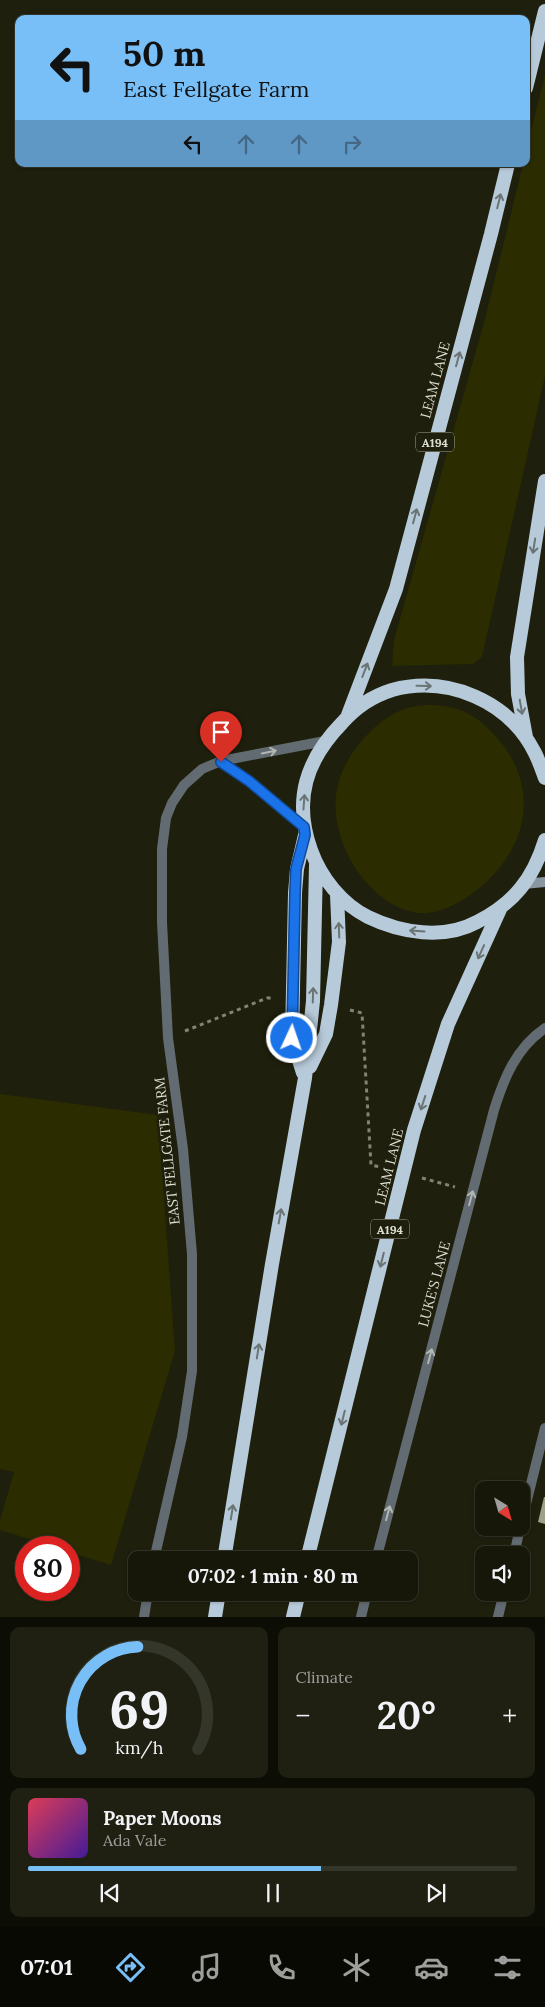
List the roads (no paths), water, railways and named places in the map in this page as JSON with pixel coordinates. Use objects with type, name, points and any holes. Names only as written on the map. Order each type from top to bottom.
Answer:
[{"type":"highway","points":[[530,72],[545,11]]},
{"type":"highway","name":"LEAM LANE","points":[[348,716],[396,588],[507,167]]},
{"type":"highway","name":"LEAM LANE","points":[[526,738],[518,694],[517,656],[545,480]]},
{"type":"highway","name":"LEAM LANE","points":[[545,778],[540,759],[526,738],[511,720],[496,708],[477,697],[439,686],[414,686],[390,691],[368,701],[348,716],[324,741],[314,760],[306,782],[303,804],[305,831],[316,865],[337,894],[369,918],[387,926],[417,932],[446,931],[476,923],[501,907],[524,884],[538,861],[545,840]]},
{"type":"highway","name":"LEAM LANE","points":[[305,831],[296,869],[292,1038],[305,1078]]},
{"type":"highway","name":"LEAM LANE","points":[[225,1551],[272,1264],[305,1078],[313,1001],[316,865]]},
{"type":"highway","name":"LEAM LANE","points":[[305,1078],[326,1034],[339,942],[337,894]]},
{"type":"highway","name":"LEAM LANE","points":[[309,1551],[414,1130],[448,1024],[501,907]]},
{"type":"highway","points":[[215,1617],[218,1601]]},
{"type":"highway","points":[[293,1617],[297,1601]]},
{"type":"main road","points":[[524,884],[545,882]]},
{"type":"street","name":"EAST FELLGATE FARM","points":[[156,1551],[182,1438],[192,1370],[192,1254],[182,1149],[168,1038],[162,922],[162,849],[166,818],[172,803],[184,785],[202,769],[221,762],[324,741]]},
{"type":"street","points":[[221,762],[249,781],[305,831]]},
{"type":"street","name":"LUKE'S LANE","points":[[378,1551],[472,1191],[503,1082],[517,1054],[534,1035],[545,1028]]},
{"type":"street","points":[[530,1488],[545,1428]]},
{"type":"street","points":[[144,1617],[147,1601]]},
{"type":"street","points":[[361,1617],[365,1601]]},
{"type":"street","points":[[498,1617],[502,1601]]}]
